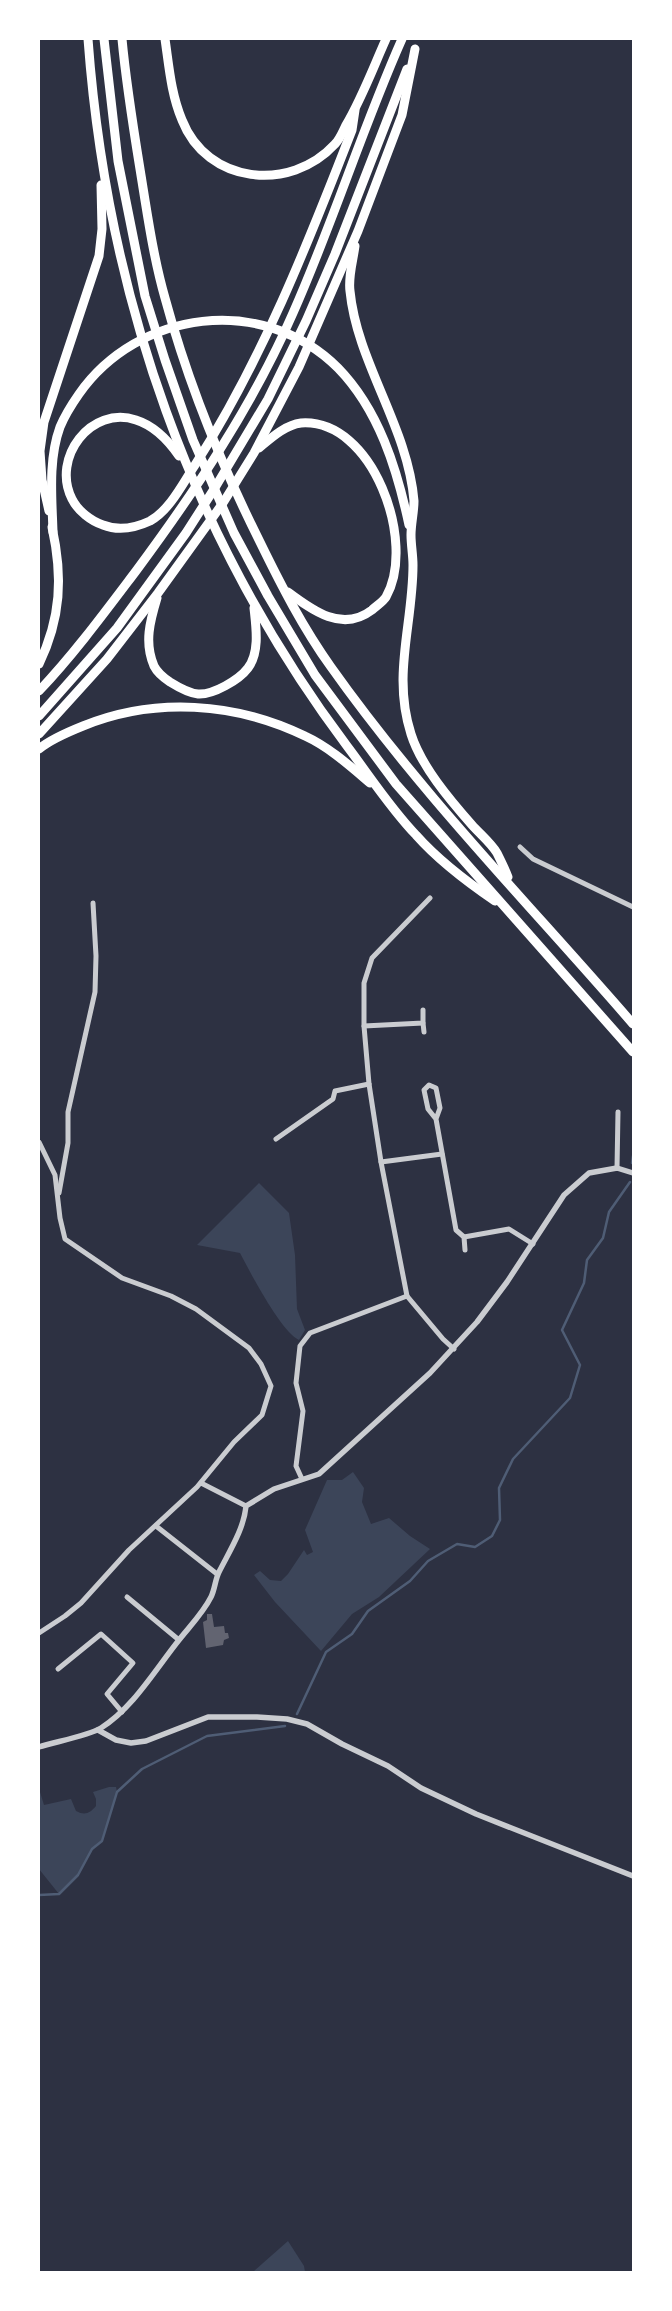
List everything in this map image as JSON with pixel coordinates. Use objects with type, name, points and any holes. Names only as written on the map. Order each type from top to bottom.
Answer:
[{"type":"highway","points":[[39,664],[50,640],[58,608],[59,572],[42,480],[40,451],[44,422],[53,390],[99,256],[102,229],[100,159],[88,39]]},
{"type":"highway","points":[[104,39],[118,161],[145,296],[193,440],[234,533],[268,596],[315,675],[396,784],[633,1052]]},
{"type":"highway","points":[[122,39],[148,224],[164,295],[182,357],[208,428],[244,510],[283,588],[329,665],[414,776],[633,1024]]},
{"type":"highway","points":[[165,39],[172,88],[182,121],[196,146],[217,162],[243,174],[270,176],[296,172],[318,159],[336,143],[355,110],[386,39]]},
{"type":"highway","points":[[39,692],[103,616],[177,516],[239,417],[292,315],[402,39]]},
{"type":"highway","points":[[39,716],[117,628],[186,533],[246,436],[306,321],[335,254],[420,39]]},
{"type":"highway","points":[[39,734],[107,660],[192,548],[254,453],[299,367],[358,231],[402,115],[415,48]]},
{"type":"highway","points":[[186,466],[170,443],[152,427],[135,419],[108,418],[82,433],[71,449],[65,472],[72,499],[84,514],[110,528],[127,529],[151,520],[170,502],[232,404],[280,310],[349,138],[355,110]]},
{"type":"highway","points":[[100,159],[114,230],[136,320],[186,466],[219,538],[254,605],[302,684],[415,835],[461,878],[508,910]]},
{"type":"highway","points":[[358,231],[349,289],[352,309],[361,339],[402,444],[414,502],[411,534]]},
{"type":"highway","points":[[53,532],[52,470],[60,427],[70,408],[92,376],[121,350],[166,329],[201,321],[230,320],[260,324],[290,335],[315,349],[338,368],[361,397],[379,429],[401,485],[411,534],[413,565],[402,677],[405,710],[411,736],[447,796],[496,852],[514,888]]},
{"type":"highway","points":[[254,453],[277,433],[299,423],[318,424],[337,433],[355,446],[378,476],[390,508],[397,543],[395,575],[386,599],[368,613],[350,620],[330,619],[313,611],[283,588]]},
{"type":"highway","points":[[158,593],[150,622],[148,639],[154,667],[164,678],[177,687],[199,694],[232,683],[248,668],[256,636],[254,605]]},
{"type":"highway","points":[[39,749],[69,731],[109,715],[180,706],[212,708],[240,714],[306,736],[346,762],[382,793]]},
{"type":"street","points":[[520,847],[533,860],[613,900],[633,907]]},
{"type":"street","points":[[430,898],[372,958],[364,983],[364,1026],[369,1084],[381,1162],[407,1296],[443,1339],[454,1349]]},
{"type":"street","points":[[58,1198],[67,1152],[68,1112],[95,992],[96,956],[93,903]]},
{"type":"street","points":[[423,1010],[424,1032]]},
{"type":"street","points":[[364,1026],[424,1023]]},
{"type":"street","points":[[276,1139],[333,1099],[335,1091],[369,1084]]},
{"type":"street","points":[[436,1119],[440,1108],[436,1088],[429,1085],[424,1090],[428,1109],[436,1119],[456,1230],[464,1237],[466,1250]]},
{"type":"street","points":[[617,1168],[618,1112]]},
{"type":"street","points":[[39,1142],[55,1175],[64,1239],[122,1278],[171,1296],[196,1309],[249,1348],[261,1364],[270,1386],[262,1415],[234,1442],[201,1482],[129,1550],[81,1603],[39,1633]]},
{"type":"street","points":[[381,1162],[442,1154]]},
{"type":"street","points":[[246,1506],[274,1489],[319,1474],[454,1349],[507,1282],[564,1195],[589,1174],[617,1168],[633,1174]]},
{"type":"street","points":[[464,1237],[509,1229],[533,1244]]},
{"type":"street","points":[[302,1479],[296,1466],[303,1411],[296,1383],[300,1346],[310,1333],[407,1296]]},
{"type":"street","points":[[201,1482],[246,1506]]},
{"type":"street","points":[[39,1747],[98,1730],[122,1712],[198,1617],[210,1598],[217,1584],[218,1574],[234,1548],[236,1536],[245,1515],[246,1506]]},
{"type":"street","points":[[156,1526],[218,1574]]},
{"type":"street","points":[[127,1597],[179,1640]]},
{"type":"street","points":[[58,1669],[102,1634],[133,1663],[107,1694],[122,1712]]},
{"type":"street","points":[[98,1730],[116,1740],[130,1743],[146,1741],[208,1717],[257,1716],[287,1719],[307,1724],[342,1744],[388,1766],[421,1788],[476,1814],[633,1876]]},
{"type":"shaded area","points":[[259,1183],[289,1213],[295,1255],[297,1309],[305,1330],[299,1340],[292,1335],[275,1314],[240,1253],[197,1245]]},
{"type":"shaded area","points":[[353,1472],[364,1488],[362,1502],[371,1524],[389,1518],[410,1536],[430,1549],[379,1597],[352,1614],[321,1651],[275,1602],[254,1575],[260,1571],[270,1580],[281,1581],[304,1550],[307,1555],[313,1552],[305,1530],[327,1480],[342,1480]]},
{"type":"shaded area","points":[[116,1787],[117,1792],[102,1841],[92,1849],[78,1875],[59,1894],[39,1869],[39,1792],[44,1805],[71,1799],[76,1811],[85,1813],[96,1806],[93,1792]]},
{"type":"shaded area","points":[[288,2241],[304,2266],[305,2272],[253,2272]]},
{"type":"building","points":[[207,1614],[212,1614],[214,1627],[224,1626],[225,1633],[228,1633],[229,1638],[224,1640],[223,1645],[206,1648],[203,1622],[207,1620]]},
{"type":"waterway","points":[[632,1163],[633,1156]]},
{"type":"waterway","points":[[297,1714],[326,1652],[352,1634],[368,1611],[410,1581],[428,1561],[457,1544],[475,1547],[492,1536],[500,1520],[499,1488],[513,1459],[570,1398],[580,1365],[562,1330],[584,1283],[587,1260],[603,1238],[609,1212],[630,1182]]},
{"type":"waterway","points":[[39,1895],[59,1894],[78,1875],[92,1849],[102,1841],[117,1792],[142,1769],[207,1736],[285,1726]]}]
